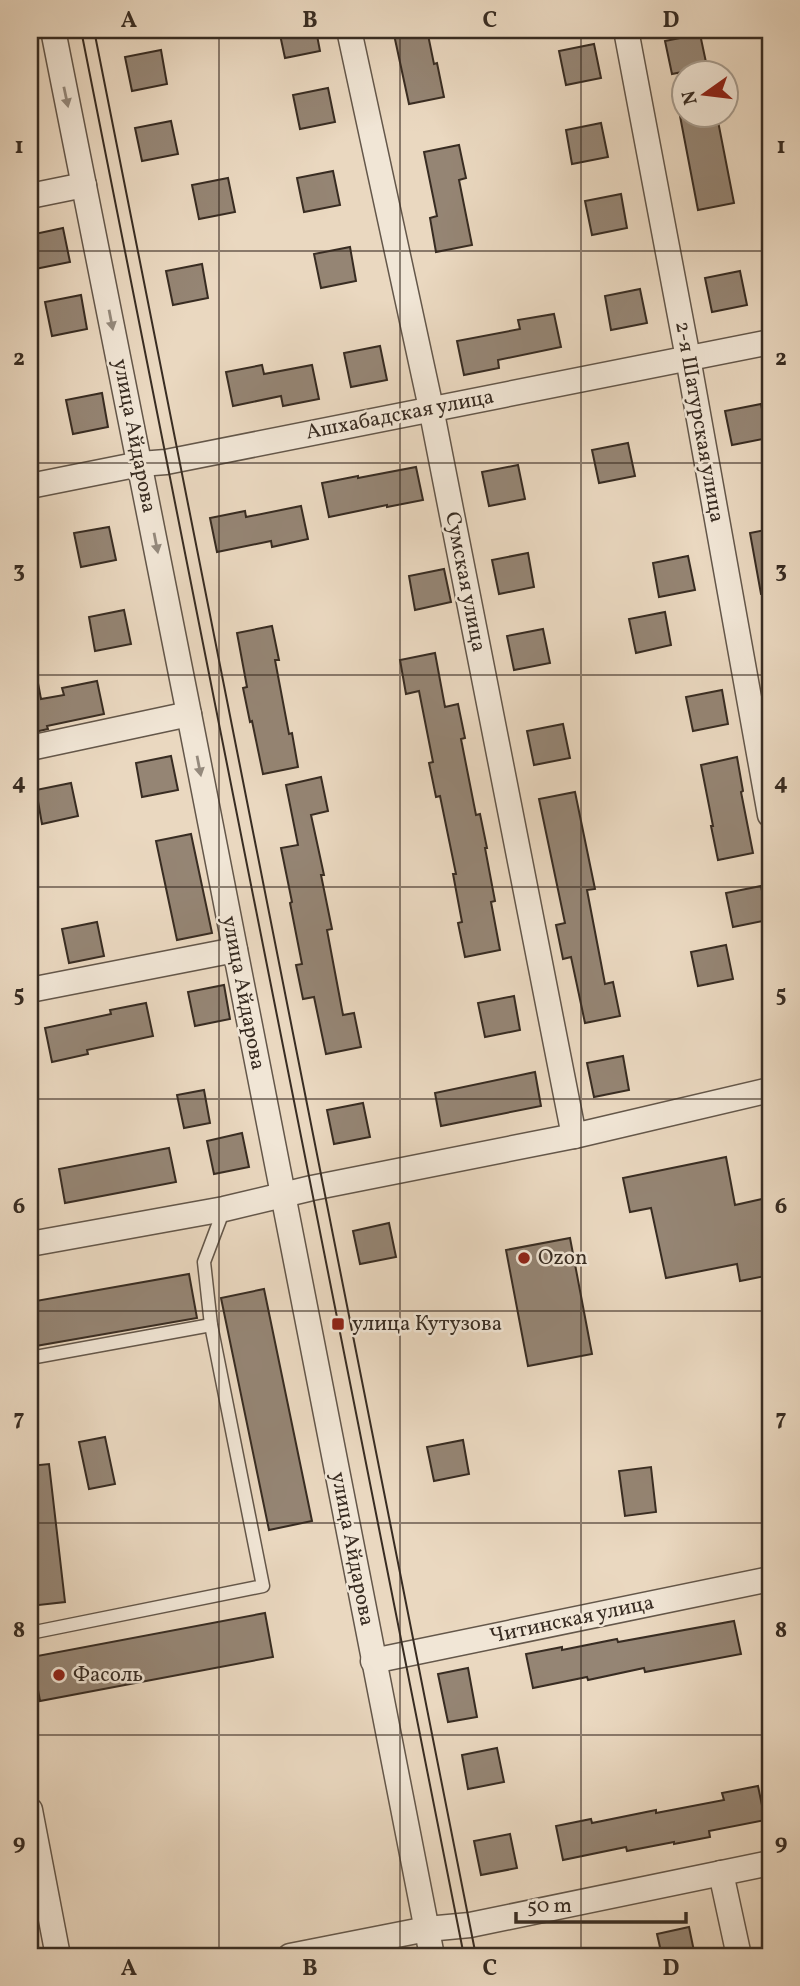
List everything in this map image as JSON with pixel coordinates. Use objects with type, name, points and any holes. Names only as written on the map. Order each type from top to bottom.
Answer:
[{"type":"street","name":"улица Айдарова","points":[[52,30],[140,464],[432,1956]]},
{"type":"street","name":"Сумская улица","points":[[349,30],[431,408],[574,1136]]},
{"type":"street","name":"2-я Шатурская улица","points":[[626,30],[770,815]]},
{"type":"street","points":[[30,196],[84,184]]},
{"type":"street","name":"Ашхабадская улица","points":[[30,486],[140,464],[166,462],[770,342]]},
{"type":"street","points":[[30,748],[189,714]]},
{"type":"street","points":[[30,990],[234,950]]},
{"type":"street","points":[[30,1244],[225,1209],[574,1136],[770,1090]]},
{"type":"street","name":"Читинская улица","points":[[373,1661],[770,1579]]},
{"type":"street","points":[[30,1810],[58,1956]]},
{"type":"street","points":[[290,1956],[427,1929],[470,1925],[770,1863]]},
{"type":"street","points":[[721,1873],[739,1956]]},
{"type":"lane","points":[[30,1633],[263,1586],[211,1325],[204,1262],[225,1209]]},
{"type":"lane","points":[[30,1358],[211,1325]]},
{"type":"building","points":[[279,30],[316,30],[320,51],[285,58]]},
{"type":"building","points":[[393,30],[427,30],[444,97],[409,104]]},
{"type":"building","points":[[700,34],[706,60],[670,60],[670,65],[665,41]]},
{"type":"building","points":[[594,44],[601,78],[566,85],[559,51]]},
{"type":"building","points":[[161,50],[167,84],[132,91],[125,57]]},
{"type":"building","points":[[328,88],[335,122],[300,129],[293,95]]},
{"type":"building","points":[[171,121],[178,154],[142,161],[135,128]]},
{"type":"building","points":[[601,123],[608,157],[572,164],[566,130]]},
{"type":"building","points":[[683,130],[720,130],[734,203],[698,210]]},
{"type":"building","points":[[459,145],[466,178],[459,180],[472,245],[436,252],[430,218],[437,216],[424,152]]},
{"type":"building","points":[[333,171],[340,205],[304,212],[297,178]]},
{"type":"building","points":[[228,178],[235,212],[199,219],[192,185]]},
{"type":"building","points":[[621,194],[627,228],[592,235],[585,201]]},
{"type":"building","points":[[63,228],[70,262],[35,269],[30,235]]},
{"type":"building","points":[[350,247],[356,281],[321,288],[314,254]]},
{"type":"building","points":[[202,264],[208,298],[173,305],[166,271]]},
{"type":"building","points":[[740,271],[747,305],[712,312],[705,278]]},
{"type":"building","points":[[640,289],[647,323],[611,330],[605,296]]},
{"type":"building","points":[[81,295],[87,329],[52,336],[45,302]]},
{"type":"building","points":[[554,314],[561,347],[498,360],[499,368],[464,375],[457,341],[520,329],[518,320]]},
{"type":"building","points":[[380,346],[387,380],[351,387],[344,353]]},
{"type":"building","points":[[262,365],[264,374],[312,365],[319,399],[283,406],[281,396],[233,406],[226,372]]},
{"type":"building","points":[[102,393],[108,427],[73,434],[66,400]]},
{"type":"building","points":[[761,404],[768,438],[732,445],[725,411]]},
{"type":"building","points":[[628,443],[635,476],[599,483],[592,450]]},
{"type":"building","points":[[518,465],[525,499],[489,506],[482,472]]},
{"type":"building","points":[[416,467],[423,500],[329,517],[322,483]]},
{"type":"building","points":[[301,506],[308,539],[272,547],[271,541],[217,552],[210,518],[245,511],[246,517]]},
{"type":"building","points":[[109,527],[116,560],[81,567],[74,533]]},
{"type":"building","points":[[770,529],[770,593],[761,594],[750,533]]},
{"type":"building","points":[[528,553],[534,587],[499,594],[492,560]]},
{"type":"building","points":[[688,556],[695,590],[659,597],[653,563]]},
{"type":"building","points":[[444,569],[451,602],[415,610],[409,576]]},
{"type":"building","points":[[124,610],[131,644],[95,651],[89,617]]},
{"type":"building","points":[[665,612],[671,645],[636,653],[629,619]]},
{"type":"building","points":[[272,626],[279,660],[275,660],[298,767],[263,774],[243,688],[247,687],[237,633]]},
{"type":"building","points":[[543,629],[550,663],[514,670],[507,636]]},
{"type":"building","points":[[435,653],[445,707],[458,704],[465,738],[461,739],[476,815],[480,814],[487,848],[495,901],[491,902],[500,950],[465,957],[458,923],[462,922],[453,874],[456,874],[440,796],[436,797],[429,763],[433,762],[419,691],[406,694],[400,660]]},
{"type":"building","points":[[97,681],[104,714],[47,726],[48,729],[30,733],[30,684],[38,683],[41,699],[64,695],[62,688]]},
{"type":"building","points":[[722,690],[728,724],[693,731],[686,697]]},
{"type":"building","points":[[563,724],[570,758],[534,765],[527,731]]},
{"type":"building","points":[[171,756],[178,790],[142,797],[136,763]]},
{"type":"building","points":[[737,757],[753,853],[718,860],[701,765]]},
{"type":"building","points":[[321,777],[328,811],[311,815],[332,929],[327,930],[343,1015],[354,1013],[361,1047],[326,1054],[314,997],[303,999],[296,965],[302,964],[281,848],[298,845],[286,785]]},
{"type":"building","points":[[71,783],[78,816],[42,824],[36,790]]},
{"type":"building","points":[[575,792],[595,889],[587,890],[605,984],[613,982],[620,1016],[585,1023],[571,957],[563,959],[556,925],[565,923],[539,799]]},
{"type":"building","points":[[191,834],[212,933],[177,940],[156,841]]},
{"type":"building","points":[[761,886],[768,920],[733,927],[726,893]]},
{"type":"building","points":[[97,922],[104,956],[69,963],[62,929]]},
{"type":"building","points":[[726,945],[733,979],[698,986],[691,952]]},
{"type":"building","points":[[224,985],[230,1019],[195,1026],[188,992]]},
{"type":"building","points":[[514,996],[520,1030],[485,1037],[478,1003]]},
{"type":"building","points":[[146,1003],[153,1036],[87,1050],[88,1054],[52,1062],[45,1028],[111,1014],[110,1010]]},
{"type":"building","points":[[623,1056],[629,1090],[594,1097],[587,1063]]},
{"type":"building","points":[[535,1072],[541,1106],[441,1126],[435,1093]]},
{"type":"building","points":[[204,1090],[210,1123],[184,1128],[177,1095]]},
{"type":"building","points":[[363,1103],[370,1137],[334,1144],[327,1110]]},
{"type":"building","points":[[242,1133],[249,1167],[214,1174],[207,1141]]},
{"type":"building","points":[[169,1148],[176,1182],[65,1203],[59,1169]]},
{"type":"building","points":[[726,1157],[735,1205],[762,1199],[770,1240],[770,1275],[740,1281],[737,1264],[666,1278],[651,1208],[630,1212],[623,1178]]},
{"type":"building","points":[[389,1223],[396,1257],[360,1264],[353,1231]]},
{"type":"building","points":[[570,1238],[592,1354],[528,1366],[506,1250]]},
{"type":"building","points":[[189,1274],[197,1318],[30,1347],[30,1302]]},
{"type":"building","points":[[264,1289],[312,1521],[269,1530],[221,1298]]},
{"type":"building","points":[[105,1437],[115,1484],[89,1489],[79,1442]]},
{"type":"building","points":[[463,1440],[469,1474],[434,1481],[427,1447]]},
{"type":"building","points":[[49,1464],[65,1602],[30,1606],[30,1466]]},
{"type":"building","points":[[651,1467],[656,1512],[625,1516],[619,1471]]},
{"type":"building","points":[[265,1613],[273,1657],[40,1701],[32,1657]]},
{"type":"building","points":[[734,1621],[741,1654],[645,1672],[644,1668],[533,1688],[526,1654],[617,1639],[618,1642]]},
{"type":"building","points":[[468,1668],[477,1717],[448,1722],[438,1674]]},
{"type":"building","points":[[497,1748],[504,1782],[468,1789],[462,1755]]},
{"type":"building","points":[[758,1786],[765,1820],[709,1831],[710,1837],[627,1851],[626,1847],[563,1860],[556,1826],[591,1819],[592,1823],[724,1800],[722,1793]]},
{"type":"building","points":[[510,1834],[517,1868],[481,1875],[474,1841]]},
{"type":"building","points":[[689,1927],[695,1956],[662,1956],[657,1934]]},
{"type":"tram line","points":[[81,30],[464,1956]]},
{"type":"tram line","points":[[94,30],[476,1956]]},
{"type":"place","name":"Ozon","points":[[524,1258]]},
{"type":"place","name":"улица Кутузова","points":[[338,1324]]},
{"type":"place","name":"Фасоль","points":[[59,1675]]}]
